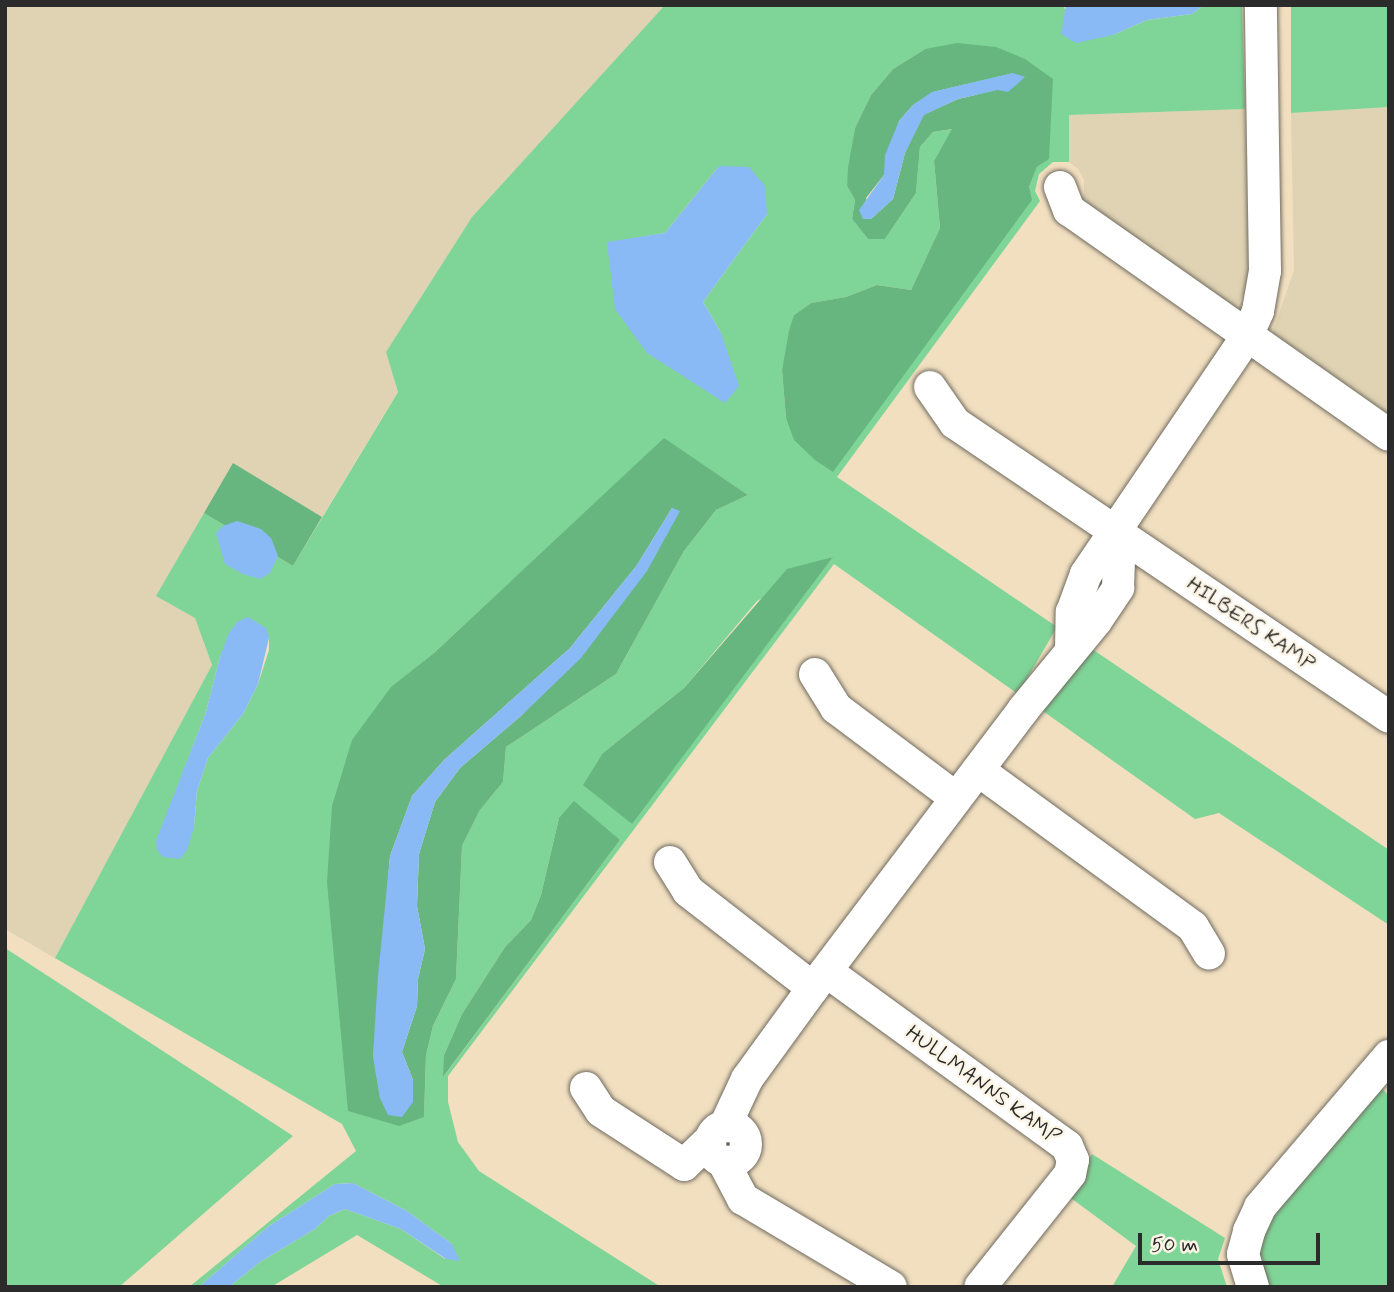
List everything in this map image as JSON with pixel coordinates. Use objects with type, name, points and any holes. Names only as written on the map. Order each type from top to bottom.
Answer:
[{"type":"street","points":[[586,1088],[601,1111],[684,1165],[720,1143],[747,1079],[956,798],[1071,652],[1072,612],[1086,574],[1247,337],[1258,311],[1265,271],[1261,5]]},
{"type":"street","points":[[1060,187],[1069,210],[1389,435]]},
{"type":"street","name":"HILBERS KAMP","points":[[930,387],[955,423],[1389,717]]},
{"type":"street","points":[[815,674],[836,708],[956,798]]},
{"type":"street","points":[[978,770],[1193,927],[1209,954]]},
{"type":"street","name":"HULLMANNS KAMP","points":[[670,862],[688,891],[1067,1146],[1073,1160],[1070,1174],[980,1287]]},
{"type":"street","points":[[1252,1287],[1243,1254],[1249,1231],[1260,1207],[1389,1056]]},
{"type":"street","points":[[720,1143],[744,1199],[891,1287]]},
{"type":"shaded area","points":[[6,5],[665,5],[472,217],[386,352],[398,391],[322,517],[232,464],[195,618],[212,665],[55,958],[5,929]]},
{"type":"shaded area","points":[[1389,107],[1389,424],[1270,340],[1294,270],[1291,113]]},
{"type":"shaded area","points":[[1245,109],[1249,272],[1248,285],[1233,313],[1078,208],[1084,193],[1084,180],[1078,169],[1069,162],[1068,115]]},
{"type":"green space","points":[[665,5],[1066,5],[1064,8],[1113,35],[1147,20],[1192,14],[1204,5],[1242,5],[1245,109],[1069,115],[1069,162],[1053,162],[1039,174],[1035,191],[1040,201],[837,477],[1057,627],[1018,694],[834,564],[448,1076],[448,1102],[458,1142],[479,1171],[661,1287],[444,1287],[357,1235],[271,1287],[229,1287],[260,1262],[315,1229],[329,1216],[345,1209],[401,1229],[445,1259],[452,1244],[407,1211],[353,1183],[335,1184],[269,1226],[199,1287],[189,1287],[356,1151],[342,1124],[55,958],[212,665],[195,618],[156,596],[204,513],[293,566],[398,392],[386,352],[472,217]],"holes":[[[925,49],[1049,158],[1037,167],[1029,187],[786,418],[782,370],[794,315],[811,303],[846,297],[877,285],[911,290],[940,228],[934,161],[953,129],[933,132],[920,147],[916,193],[885,239],[868,239],[852,219],[855,200],[847,186],[855,128],[871,95],[893,69]],[[719,166],[767,214],[703,302],[721,333],[607,243],[665,233]],[[664,439],[748,495],[716,510],[684,551],[616,674],[506,747],[503,782],[480,810],[462,846],[456,979],[433,1026],[426,1055],[424,1117],[327,882],[392,687],[434,653]],[[832,557],[631,824],[603,753],[684,688],[757,601]],[[237,622],[269,638],[269,650],[258,684],[243,714],[208,758],[197,791],[194,827],[174,796],[206,712],[220,657]],[[559,818],[620,840],[444,1076],[444,1055],[462,1014],[505,947],[531,920],[541,895]]]},
{"type":"green space","points":[[1291,5],[1389,5],[1389,107],[1291,113]]},
{"type":"green space","points":[[957,43],[996,47],[1025,59],[1053,79],[1049,159],[1037,167],[1029,187],[1032,200],[833,472],[815,460],[794,440],[786,418],[782,370],[789,331],[794,315],[811,303],[846,297],[877,285],[911,290],[940,228],[934,161],[952,129],[933,132],[920,147],[916,193],[885,239],[868,239],[852,219],[855,200],[847,186],[848,168],[855,128],[871,95],[893,69],[925,49]],"holes":[[[1013,73],[997,90],[958,99],[923,115],[905,153],[893,199],[871,219],[866,198],[884,175],[899,121],[913,105],[933,92]]]},
{"type":"green space","points":[[664,438],[748,495],[716,510],[684,551],[616,674],[506,747],[503,782],[480,810],[462,846],[456,979],[433,1026],[426,1055],[424,1117],[399,1126],[348,1111],[327,882],[332,806],[352,740],[391,687],[434,653]],"holes":[[[672,508],[679,512],[522,715],[460,768],[435,802],[419,854],[417,906],[425,949],[418,979],[417,1006],[402,1052],[413,1080],[413,1102],[380,1098],[373,1056],[390,856],[412,796],[444,760],[570,648],[637,565]]]},
{"type":"green space","points":[[233,463],[322,517],[293,566],[204,513]]},
{"type":"green space","points":[[833,557],[632,824],[583,785],[603,753],[684,688],[787,569]]},
{"type":"green space","points":[[1092,649],[1389,850],[1389,925],[1219,813],[1195,819],[1040,709]]},
{"type":"green space","points":[[574,801],[620,840],[443,1077],[444,1055],[462,1014],[505,947],[531,920],[541,895],[559,818]]},
{"type":"green space","points":[[5,948],[293,1136],[119,1287],[5,1287]]},
{"type":"green space","points":[[1380,1086],[1389,1096],[1389,1287],[1262,1287],[1254,1259],[1265,1211]]},
{"type":"green space","points":[[1092,1154],[1225,1238],[1218,1259],[1227,1287],[1112,1287],[1136,1246],[1068,1196]]},
{"type":"water","points":[[1066,5],[1204,5],[1192,14],[1147,20],[1113,35],[1076,43],[1061,34]]},
{"type":"water","points":[[1013,73],[1025,77],[1008,92],[997,90],[958,99],[924,115],[905,153],[893,199],[871,219],[863,219],[859,210],[884,175],[885,155],[899,121],[913,105],[932,92]]},
{"type":"water","points":[[719,166],[749,167],[765,186],[767,214],[703,302],[721,333],[739,386],[725,403],[647,353],[615,309],[607,242],[665,233]]},
{"type":"water","points":[[672,508],[680,511],[647,571],[581,658],[522,715],[460,768],[435,802],[419,854],[417,906],[425,949],[418,979],[417,1006],[402,1052],[413,1080],[413,1102],[402,1117],[388,1115],[380,1098],[373,1056],[378,976],[390,856],[412,796],[444,760],[570,648],[637,565]]},
{"type":"water","points":[[237,521],[261,529],[271,538],[278,556],[270,573],[260,579],[243,574],[225,564],[216,533],[223,526]]},
{"type":"water","points":[[248,617],[266,628],[269,638],[258,684],[243,714],[208,758],[197,791],[194,827],[187,850],[180,859],[163,857],[157,850],[156,841],[206,712],[220,657],[229,633],[237,622]]},
{"type":"water","points":[[353,1183],[407,1211],[452,1244],[460,1261],[446,1259],[401,1229],[345,1209],[329,1216],[315,1229],[260,1262],[229,1287],[199,1287],[269,1226],[335,1184]]}]
